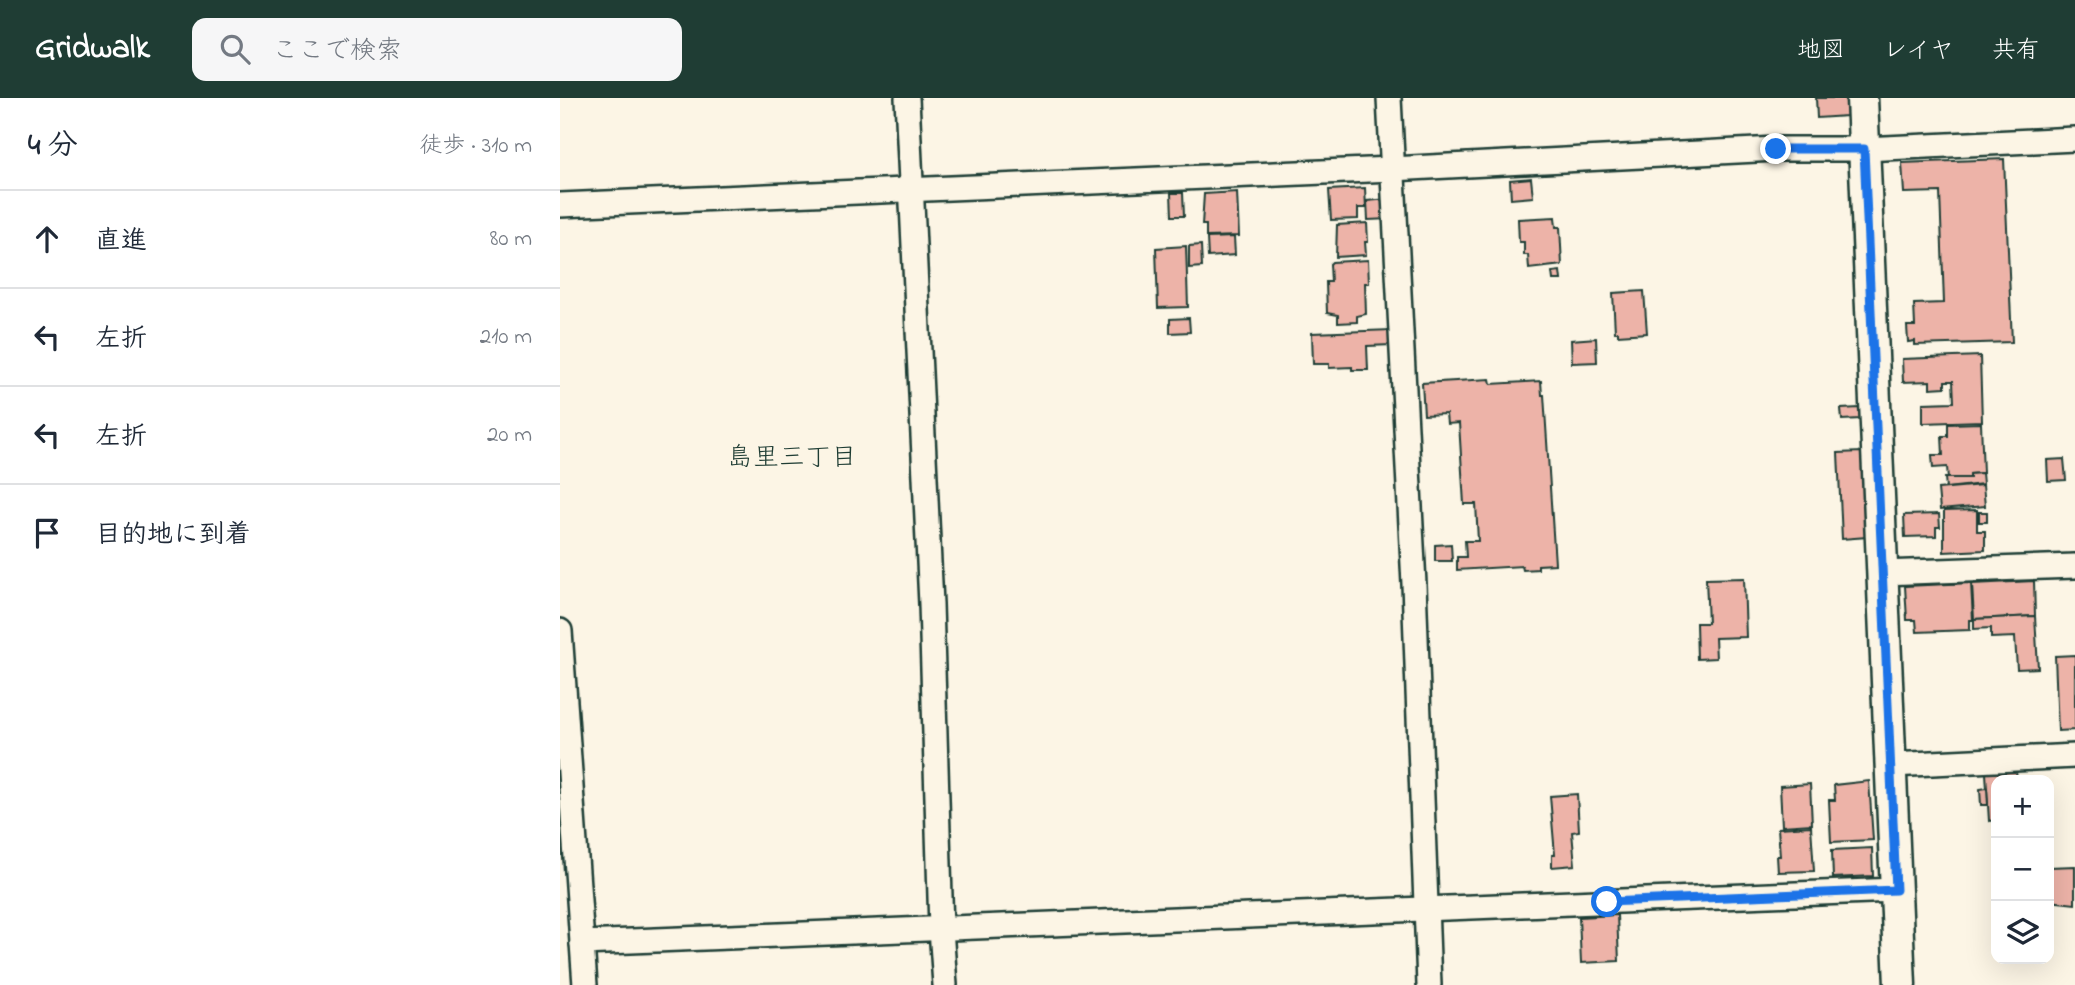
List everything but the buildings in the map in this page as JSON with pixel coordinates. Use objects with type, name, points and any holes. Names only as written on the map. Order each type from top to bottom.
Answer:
[{"type":"street","points":[[907,98],[931,604],[945,985]]},
{"type":"street","points":[[1389,98],[1414,584],[1429,985]]},
{"type":"street","points":[[1862,98],[1900,985]]},
{"type":"street","points":[[560,205],[1392,169],[1776,149],[1864,149],[2075,139]]},
{"type":"street","points":[[1882,573],[2075,566]]},
{"type":"street","points":[[560,631],[585,985]]},
{"type":"street","points":[[1891,765],[2075,756]]},
{"type":"street","points":[[582,943],[1896,890]]},
{"type":"district","name":"島里三丁目","points":[[792,459]]},
{"type":"route","points":[[1607,902],[1896,890],[1864,149],[1776,149]]}]
